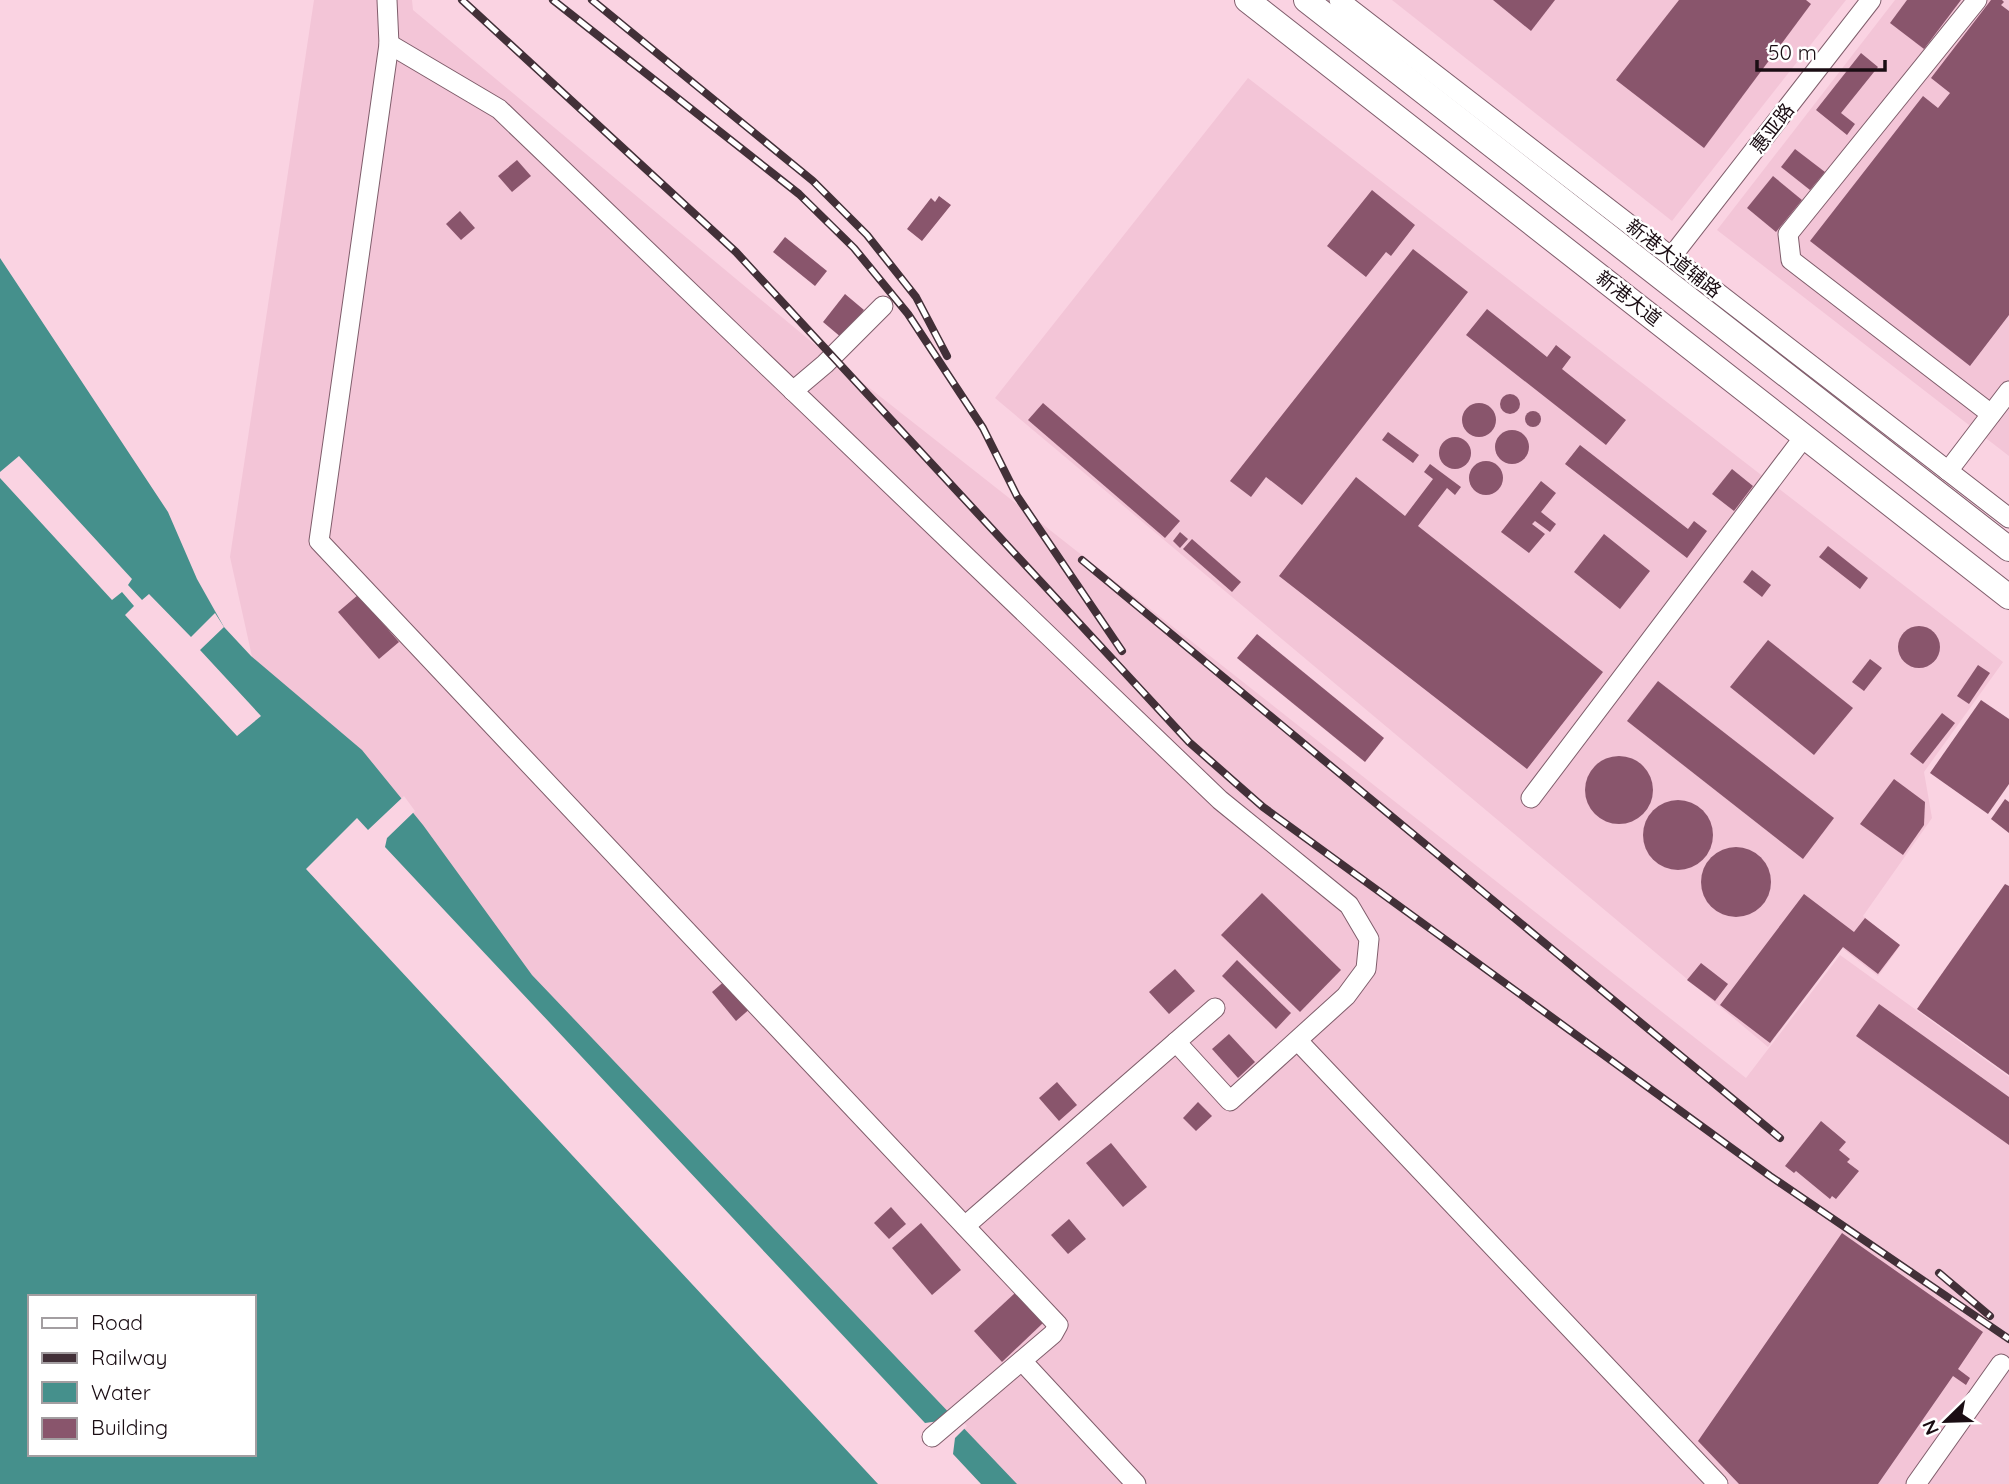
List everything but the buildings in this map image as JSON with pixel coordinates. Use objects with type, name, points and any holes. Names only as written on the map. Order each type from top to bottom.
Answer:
[{"type":"main road","name":"新港大道","points":[[1247,0],[2009,597]]},
{"type":"main road","name":"新港大道","points":[[1306,0],[2009,549]]},
{"type":"street","points":[[387,0],[390,44],[319,541],[1058,1325],[1053,1334],[932,1437]]},
{"type":"street","name":"惠亚路","points":[[1672,256],[1871,0]]},
{"type":"street","points":[[1977,0],[1788,234],[1791,260],[1991,414]]},
{"type":"street","name":"新港大道辅路","points":[[1346,2],[2009,518]]},
{"type":"street","points":[[390,44],[499,109],[1220,800],[1349,905],[1369,939],[1366,970],[1346,996],[1230,1101],[1176,1042]]},
{"type":"street","points":[[793,391],[825,364],[883,306]]},
{"type":"street","points":[[1948,471],[2009,391]]},
{"type":"street","points":[[1531,798],[1804,437]]},
{"type":"street","points":[[965,1226],[1215,1007]]},
{"type":"street","points":[[1298,1041],[1718,1484]]},
{"type":"street","points":[[1022,1361],[1136,1484]]},
{"type":"street","points":[[1916,1484],[2001,1364]]},
{"type":"shaded area","points":[[314,0],[412,0],[413,10],[825,353],[1746,1078],[1840,955],[2009,1077],[2009,1484],[865,1484],[300,874],[230,557]]},
{"type":"shaded area","points":[[1392,0],[1846,0],[1672,221]]},
{"type":"shaded area","points":[[1895,0],[2009,0],[2009,456],[1717,230]]},
{"type":"shaded area","points":[[1248,78],[2003,662],[1924,772],[1932,818],[1863,916],[1900,946],[1878,976],[1842,948],[1768,1047],[995,398]]},
{"type":"water","points":[[0,258],[168,512],[197,579],[224,627],[251,656],[362,750],[423,825],[532,975],[1017,1484],[0,1484]]},
{"type":"pier","points":[[19,456],[132,579],[128,585],[142,600],[149,594],[191,637],[215,613],[224,627],[200,650],[261,716],[237,736],[125,615],[134,606],[122,592],[112,600],[0,478],[0,472]]},
{"type":"pier","points":[[404,796],[415,811],[387,838],[385,847],[925,1423],[939,1421],[951,1410],[967,1426],[955,1438],[953,1454],[981,1484],[878,1484],[306,869],[357,818],[368,830]]},
{"type":"railway","points":[[462,0],[736,252],[1189,742],[1263,807],[1770,1176],[2009,1339]]},
{"type":"railway","points":[[553,0],[799,194],[854,248],[908,314],[983,428],[1017,496],[1122,651]]},
{"type":"railway","points":[[592,0],[813,181],[867,235],[916,297],[947,356]]},
{"type":"railway","points":[[1082,560],[1780,1138]]},
{"type":"railway","points":[[1939,1273],[1990,1316]]}]
